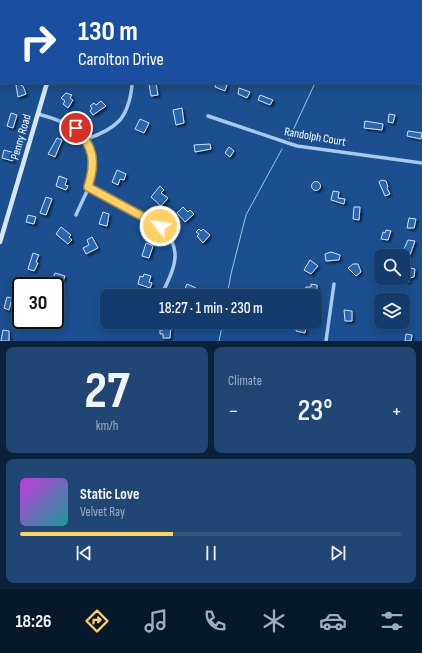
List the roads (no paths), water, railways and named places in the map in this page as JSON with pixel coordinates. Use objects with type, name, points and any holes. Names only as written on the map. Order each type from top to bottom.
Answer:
[{"type":"street","name":"Penny Road","points":[[0,242],[47,84]]},
{"type":"street","points":[[87,139],[107,131],[120,121],[127,110],[132,86]]},
{"type":"street","points":[[38,114],[66,123],[76,128],[87,139],[93,161],[93,172],[76,214]]},
{"type":"street","name":"Randolph Court","points":[[208,116],[297,146],[422,163]]},
{"type":"street","points":[[88,187],[155,223],[166,231],[175,253],[174,264],[164,289]]},
{"type":"street","points":[[326,341],[334,284]]},
{"type":"waterway","points":[[289,139],[315,84]]},
{"type":"waterway","points":[[228,289],[246,215],[282,149]]},
{"type":"waterway","points":[[219,341],[222,329]]}]
